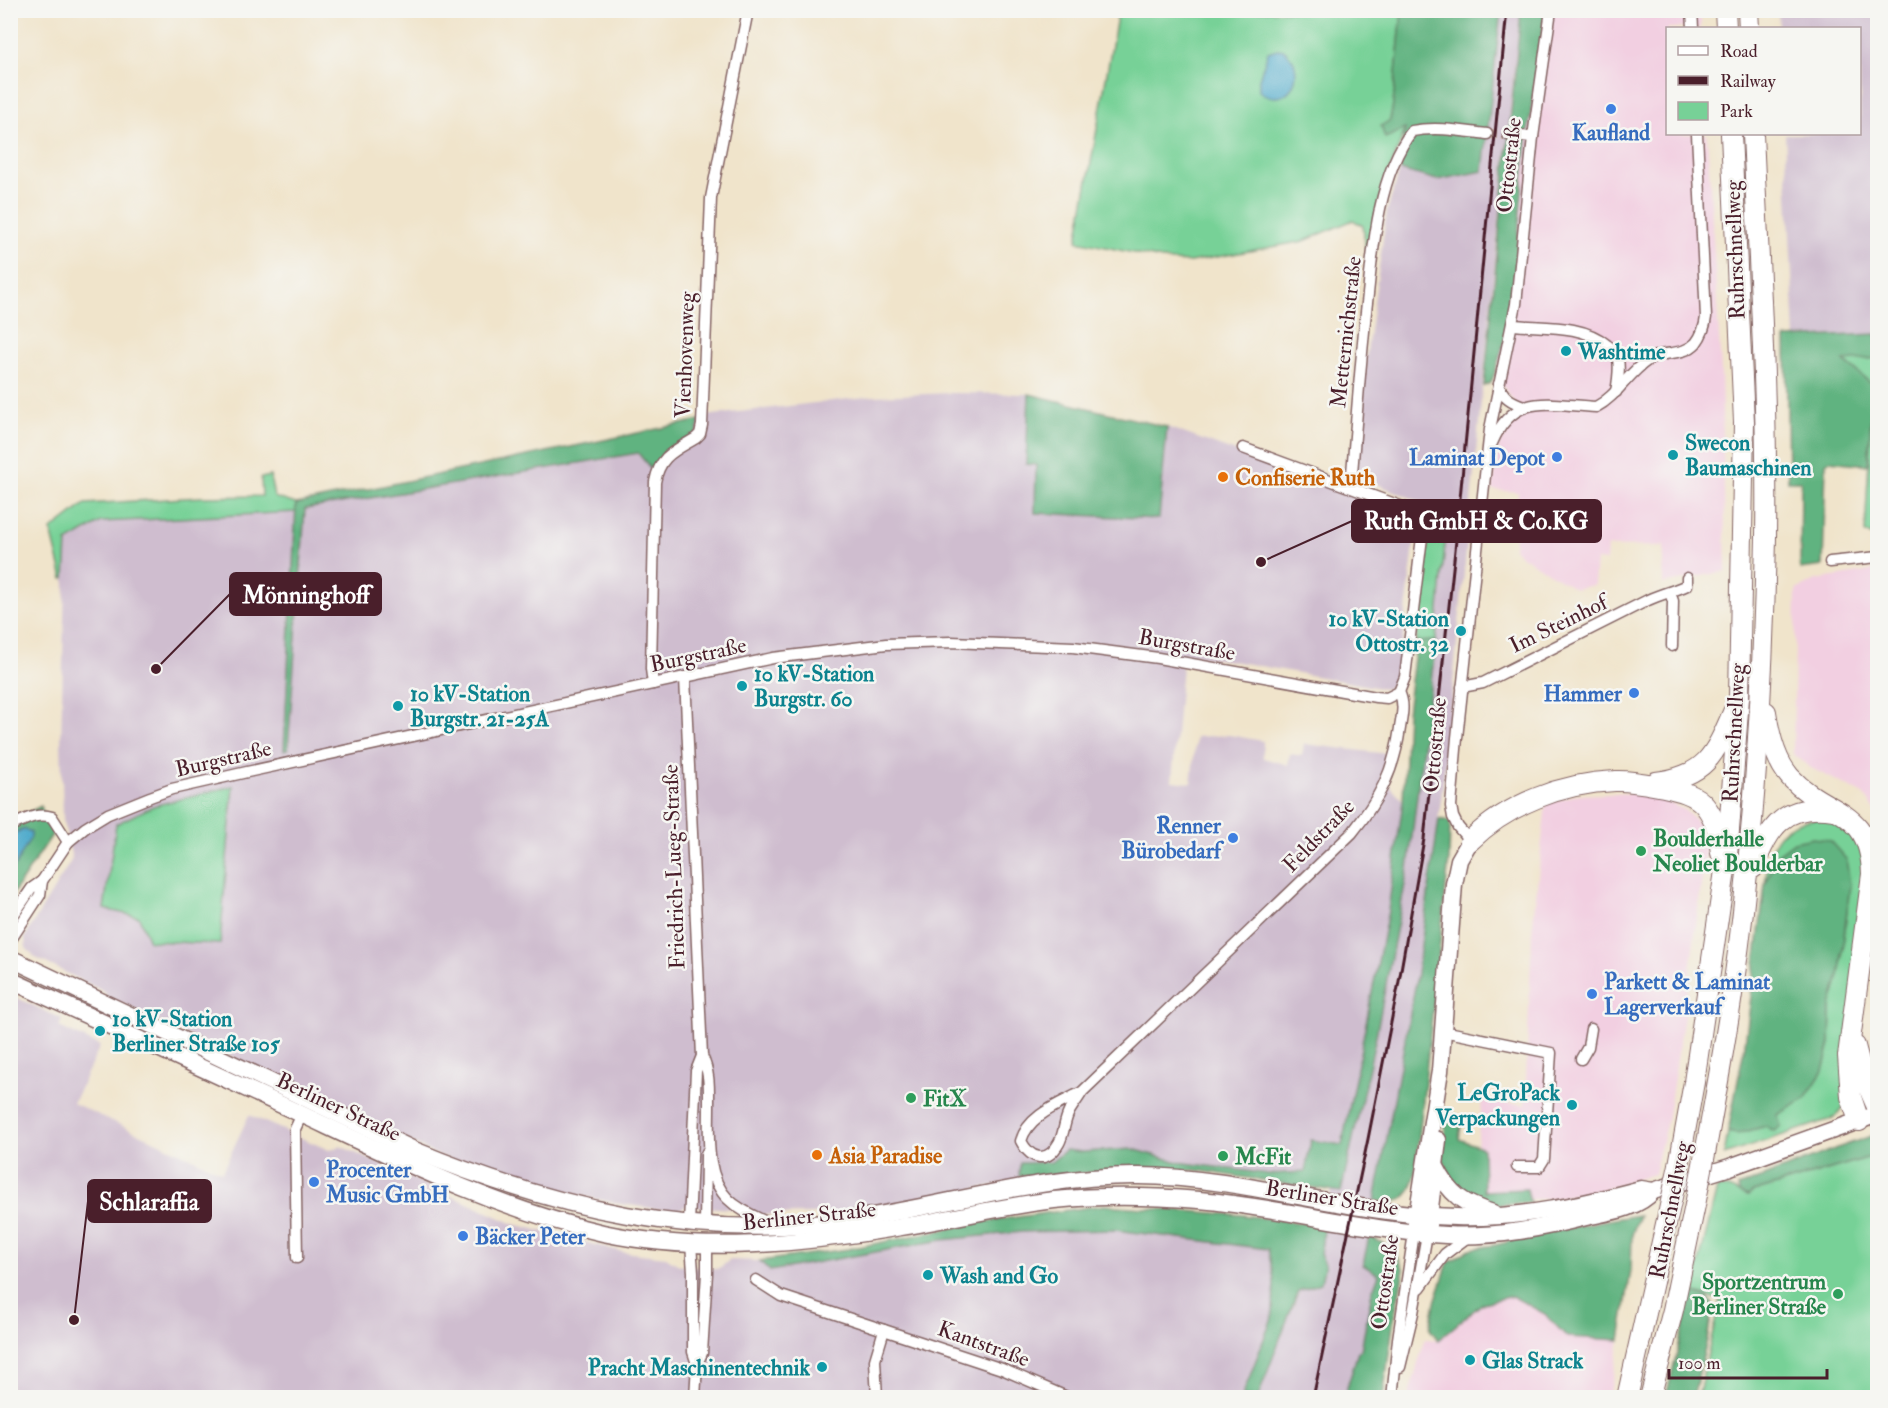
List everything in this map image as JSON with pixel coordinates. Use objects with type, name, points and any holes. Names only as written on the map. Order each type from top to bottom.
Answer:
[{"type":"highway","points":[[1725,10],[1726,27]]},
{"type":"highway","points":[[1748,10],[1749,27]]},
{"type":"highway","name":"Ruhrschnellweg","points":[[1627,1398],[1679,1166],[1694,1082],[1724,877],[1739,698],[1744,422],[1731,135]]},
{"type":"highway","name":"Ruhrschnellweg","points":[[1650,1398],[1673,1310],[1704,1159],[1731,999],[1746,885],[1761,683],[1766,513],[1764,387],[1753,135]]},
{"type":"highway","points":[[1761,683],[1768,725],[1777,756],[1789,776],[1853,820],[1866,839],[1872,858],[1872,874],[1848,1056],[1851,1097],[1859,1121]]},
{"type":"highway","points":[[1644,783],[1672,780],[1706,764],[1719,745],[1739,698]]},
{"type":"highway","points":[[1470,841],[1484,827],[1503,814],[1553,792],[1616,780],[1644,783],[1692,796],[1705,806],[1715,822],[1724,877]]},
{"type":"highway","points":[[1746,885],[1769,832],[1780,821],[1805,809],[1836,810]]},
{"type":"highway","points":[[1852,1025],[1862,1072],[1878,1109]]},
{"type":"main road","name":"Ottostraße","points":[[1421,1234],[1440,1071],[1454,884],[1459,861],[1470,841]]},
{"type":"main road","name":"Berliner Straße","points":[[10,958],[414,1150],[453,1166],[500,1184],[566,1203],[644,1218],[697,1224],[773,1225],[846,1220],[1022,1185],[1121,1176],[1209,1181],[1423,1215],[1500,1216],[1556,1209],[1641,1189],[1653,1191],[1878,1114]]},
{"type":"main road","name":"Berliner Straße","points":[[10,980],[448,1180],[561,1222],[641,1240],[746,1246],[815,1241],[1017,1205],[1102,1196],[1145,1196],[1209,1201],[1421,1234],[1470,1236],[1518,1232],[1587,1217],[1644,1201],[1653,1191]]},
{"type":"main road","name":"Ottostraße","points":[[1423,1215],[1436,1167],[1440,1121],[1440,1071]]},
{"type":"main road","points":[[1436,1167],[1444,1183],[1455,1196],[1500,1216]]},
{"type":"main road","points":[[697,1224],[699,1245]]},
{"type":"street","name":"Vienhovenweg","points":[[653,684],[651,669],[656,482],[659,466],[666,456],[696,438],[700,434],[702,425],[711,198],[748,10]]},
{"type":"street","name":"Ottostraße","points":[[1470,841],[1458,827],[1451,806],[1462,687],[1487,454],[1499,384],[1513,325],[1533,137],[1551,10]]},
{"type":"street","points":[[1692,10],[1693,27]]},
{"type":"street","name":"Metternichstraße","points":[[1360,490],[1353,481],[1352,473],[1360,357],[1372,257],[1382,205],[1392,170],[1401,149],[1412,132],[1437,129],[1487,134]]},
{"type":"street","points":[[1508,135],[1533,137]]},
{"type":"street","points":[[1499,384],[1501,393],[1512,402],[1524,406],[1596,407],[1606,402],[1647,360],[1678,352],[1694,345],[1705,326],[1706,317],[1697,135]]},
{"type":"street","points":[[1513,325],[1570,329],[1596,336],[1614,350],[1618,358],[1616,392]]},
{"type":"street","name":"Ottostraße","points":[[1487,454],[1497,431],[1508,417],[1524,406]]},
{"type":"street","points":[[1243,448],[1360,490]]},
{"type":"street","name":"Feldstraße","points":[[1082,1092],[1069,1113],[1059,1142],[1053,1151],[1043,1158],[1033,1156],[1026,1150],[1021,1141],[1024,1131],[1032,1121],[1082,1092],[1352,833],[1376,802],[1391,770],[1403,705],[1399,692],[1405,677],[1422,537],[1419,520],[1411,510],[1360,490]]},
{"type":"street","points":[[1830,562],[1878,557]]},
{"type":"street","name":"Im Steinhof","points":[[1462,687],[1483,683],[1647,600],[1687,585],[1687,578]]},
{"type":"street","points":[[1670,593],[1673,601],[1672,646]]},
{"type":"street","name":"Burgstraße","points":[[10,921],[32,888],[42,881],[68,842],[85,828],[129,804],[172,789],[773,658],[886,644],[1047,645],[1116,652],[1376,697],[1387,698],[1399,692]]},
{"type":"street","name":"Friedrich-Lueg-Straße","points":[[685,676],[702,1056],[709,1071],[709,1150],[716,1180],[723,1193],[746,1213],[773,1225]]},
{"type":"street","points":[[10,826],[32,816],[43,814],[52,817],[68,842]]},
{"type":"street","name":"Burgstraße","points":[[10,941],[40,895],[42,881]]},
{"type":"street","points":[[1581,1059],[1588,1047],[1591,1029]]},
{"type":"street","points":[[1443,1031],[1551,1053],[1544,1159],[1539,1167],[1517,1167]]},
{"type":"street","name":"Friedrich-Lueg-Straße","points":[[697,1224],[696,1071],[702,1056]]},
{"type":"street","points":[[297,1258],[295,1130],[302,1114]]},
{"type":"street","name":"Friedrich-Lueg-Straße","points":[[697,1224],[706,1155],[709,1150]]},
{"type":"street","name":"Ottostraße","points":[[1393,1395],[1417,1293],[1421,1234]]},
{"type":"street","name":"Ottostraße","points":[[1393,1395],[1398,1339],[1421,1234]]},
{"type":"street","name":"Ottostraße","points":[[1417,1293],[1445,1254],[1470,1236]]},
{"type":"street","points":[[697,1364],[693,1352],[693,1272],[699,1245]]},
{"type":"street","points":[[695,1398],[697,1364],[702,1353],[707,1273],[699,1245]]},
{"type":"street","name":"Kantstraße","points":[[756,1280],[781,1296],[1002,1369],[1069,1398]]},
{"type":"street","points":[[877,1398],[875,1360],[884,1329]]},
{"type":"shaded area","points":[[1501,11],[1520,11],[1442,793],[1415,987],[1363,1265],[1379,1275],[1372,1292],[1361,1350],[1358,1353],[1344,1397],[1258,1398],[1299,1291],[1321,1283],[1325,1264],[1320,1254],[1331,1190],[1341,1191],[1375,1041],[1408,869],[1436,641],[1448,513],[1357,476],[1366,359],[1387,211],[1400,170],[1413,173],[1483,170]]},
{"type":"shaded area","points":[[1546,11],[1701,11],[1701,27],[1666,27],[1666,135],[1707,135],[1721,370],[1726,571],[1663,584],[1664,546],[1607,547],[1606,561],[1596,560],[1594,585],[1575,589],[1520,555],[1514,548],[1518,492],[1492,490],[1499,444],[1522,413],[1497,378],[1513,286],[1528,130]]},
{"type":"shaded area","points":[[1778,11],[1872,11],[1877,19],[1877,334],[1795,337],[1785,135],[1861,135],[1861,27],[1779,27]]},
{"type":"shaded area","points":[[952,393],[1029,394],[1026,464],[1036,465],[1035,513],[1159,519],[1167,427],[1405,514],[1416,529],[1398,677],[1386,689],[1183,654],[1172,781],[1191,783],[1196,737],[1229,735],[1263,741],[1263,758],[1288,765],[1290,754],[1302,756],[1304,744],[1388,754],[1382,777],[1403,801],[1388,911],[1342,1146],[1306,1172],[1268,1174],[1178,1162],[1133,1149],[1083,1152],[1066,1150],[1051,1162],[1021,1163],[1018,1180],[861,1213],[762,1215],[749,1210],[685,1206],[672,1211],[621,1204],[514,1182],[433,1153],[106,996],[105,992],[36,958],[26,948],[25,937],[72,859],[63,819],[61,742],[65,579],[56,533],[85,507],[305,509],[639,453],[651,468],[704,416],[874,396]]},
{"type":"shaded area","points":[[1878,570],[1877,813],[1863,794],[1811,768],[1793,754],[1796,590],[1816,580]]},
{"type":"shaded area","points":[[1642,793],[1684,810],[1700,824],[1707,839],[1685,1010],[1667,1121],[1654,1174],[1597,1191],[1550,1199],[1529,1199],[1527,1189],[1484,1191],[1483,1148],[1477,1145],[1482,1100],[1525,1105],[1532,932],[1546,804],[1576,795]]},
{"type":"shaded area","points":[[11,995],[62,1019],[59,1027],[100,1046],[73,1103],[222,1172],[249,1115],[329,1150],[340,1146],[514,1224],[623,1252],[666,1257],[677,1264],[688,1267],[718,1269],[730,1260],[760,1261],[770,1271],[942,1240],[1022,1232],[1115,1230],[1268,1249],[1274,1280],[1273,1315],[1242,1397],[11,1398]]},
{"type":"shaded area","points":[[1512,1296],[1545,1314],[1567,1337],[1620,1340],[1609,1397],[1408,1398],[1425,1339],[1438,1340],[1483,1303]]},
{"type":"green space","points":[[1118,11],[1402,11],[1390,120],[1405,129],[1379,202],[1366,253],[1363,226],[1353,220],[1304,241],[1190,262],[1171,261],[1077,241]]},
{"type":"green space","points":[[1402,11],[1501,11],[1483,171],[1437,180],[1400,170],[1405,129],[1385,138],[1381,126],[1390,120],[1393,105]]},
{"type":"green space","points":[[1521,11],[1546,11],[1529,124],[1516,265],[1509,314],[1499,361],[1491,383],[1484,386]]},
{"type":"green space","points":[[1877,334],[1877,358],[1844,361],[1873,385],[1868,465],[1829,461],[1826,463],[1823,566],[1800,569],[1801,481],[1788,481],[1786,338]]},
{"type":"green space","points":[[1877,358],[1877,537],[1865,533],[1873,385],[1843,360]]},
{"type":"green space","points":[[1029,394],[1167,427],[1159,519],[1035,513],[1036,465],[1026,464]]},
{"type":"green space","points":[[700,420],[697,433],[663,453],[657,465],[651,469],[638,453],[305,509],[288,749],[284,750],[296,504]]},
{"type":"green space","points":[[270,476],[274,497],[296,504],[296,512],[101,522],[67,542],[65,578],[63,579],[51,530],[85,504],[262,496],[261,478]]},
{"type":"green space","points":[[1433,507],[1448,513],[1436,641],[1416,642]]},
{"type":"green space","points":[[1436,641],[1408,869],[1375,1041],[1341,1192],[1195,1170],[1019,1176],[1020,1163],[1051,1162],[1066,1150],[1083,1152],[1133,1149],[1178,1162],[1268,1174],[1305,1172],[1311,1140],[1342,1145],[1388,911],[1403,801],[1407,713],[1416,642]]},
{"type":"green space","points":[[233,786],[220,944],[149,941],[139,917],[104,909],[116,824],[153,806]]},
{"type":"green space","points":[[41,806],[45,820],[52,829],[52,835],[11,897],[11,821]]},
{"type":"green space","points":[[1829,817],[1849,828],[1860,845],[1865,860],[1844,1106],[1831,1119],[1724,1155],[1728,1132],[1737,1134],[1766,1126],[1777,1115],[1805,1099],[1823,1071],[1830,1043],[1831,1006],[1840,971],[1850,884],[1778,854],[1765,885],[1770,854],[1780,834],[1799,823]]},
{"type":"green space","points":[[1439,819],[1450,821],[1449,859],[1415,1175],[1410,1190],[1402,1199],[1391,1202],[1375,1201],[1415,987]]},
{"type":"green space","points":[[1813,838],[1829,840],[1846,859],[1850,884],[1840,971],[1831,1006],[1830,1043],[1823,1071],[1805,1099],[1777,1115],[1781,1126],[1774,1131],[1766,1126],[1737,1134],[1728,1132],[1745,1044],[1765,885],[1778,854],[1794,842]]},
{"type":"green space","points":[[1447,1110],[1462,1118],[1459,1139],[1483,1148],[1484,1191],[1527,1189],[1530,1203],[1488,1205],[1454,1187],[1442,1156]]},
{"type":"green space","points":[[1877,1134],[1877,1155],[1753,1192],[1748,1196],[1739,1192],[1738,1187]]},
{"type":"green space","points":[[1877,1155],[1877,1397],[1698,1397],[1720,1300],[1692,1292],[1717,1188],[1728,1188],[1748,1196],[1753,1192]]},
{"type":"green space","points":[[1104,1205],[1242,1215],[1325,1226],[1320,1254],[1325,1264],[1321,1283],[1298,1291],[1258,1397],[1242,1397],[1273,1315],[1274,1280],[1268,1249],[1115,1230],[1022,1232],[942,1240],[770,1271],[760,1261],[848,1249],[982,1222]]},
{"type":"green space","points":[[1639,1215],[1632,1235],[1631,1270],[1620,1340],[1567,1337],[1545,1314],[1512,1296],[1483,1303],[1438,1340],[1430,1329],[1435,1302],[1448,1263],[1470,1249]]},
{"type":"green space","points":[[1369,1236],[1394,1249],[1404,1270],[1394,1318],[1383,1397],[1344,1398],[1358,1352],[1361,1350],[1372,1292],[1379,1275],[1363,1265]]},
{"type":"green space","points":[[1692,1292],[1707,1297],[1713,1304],[1693,1397],[1666,1397]]},
{"type":"water","points":[[1277,49],[1285,50],[1294,62],[1295,79],[1293,86],[1282,96],[1267,96],[1259,91],[1259,79],[1268,52]]},
{"type":"water","points":[[24,829],[31,832],[31,837],[11,873],[11,835]]},
{"type":"tunnel","points":[[1487,134],[1508,135]]},
{"type":"railway","points":[[1313,1398],[1368,1139],[1424,839],[1455,550],[1507,10]]},
{"type":"place","name":"Kaufland","points":[[1611,109]]},
{"type":"place","name":"Washtime","points":[[1566,351]]},
{"type":"place","name":"Swecon Baumaschinen","points":[[1673,455]]},
{"type":"place","name":"Laminat Depot","points":[[1557,457]]},
{"type":"place","name":"Confiserie Ruth","points":[[1223,477]]},
{"type":"place","name":"Ruth GmbH & Co.KG","points":[[1261,562]]},
{"type":"place","name":"10 kV-Station Ottostr. 32","points":[[1461,631]]},
{"type":"place","name":"Mönninghoff","points":[[156,669]]},
{"type":"place","name":"10 kV-Station Burgstr. 60","points":[[742,686]]},
{"type":"place","name":"Hammer","points":[[1634,693]]},
{"type":"place","name":"10 kV-Station Burgstr. 21-25A","points":[[398,706]]},
{"type":"place","name":"Renner Bürobedarf","points":[[1233,838]]},
{"type":"place","name":"Boulderhalle Neoliet Boulderbar","points":[[1641,851]]},
{"type":"place","name":"Parkett & Laminat Lagerverkauf","points":[[1592,994]]},
{"type":"place","name":"10 kV-Station Berliner Straße 105","points":[[100,1031]]},
{"type":"place","name":"FitX","points":[[911,1098]]},
{"type":"place","name":"LeGroPack Verpackungen","points":[[1572,1105]]},
{"type":"place","name":"Asia Paradise","points":[[817,1155]]},
{"type":"place","name":"McFit","points":[[1223,1156]]},
{"type":"place","name":"Procenter Music GmbH","points":[[314,1182]]},
{"type":"place","name":"Bäcker Peter","points":[[463,1236]]},
{"type":"place","name":"Wash and Go","points":[[928,1275]]},
{"type":"place","name":"Sportzentrum Berliner Straße","points":[[1838,1294]]},
{"type":"place","name":"Schlaraffia","points":[[74,1320]]},
{"type":"place","name":"Glas Strack","points":[[1470,1360]]},
{"type":"place","name":"Pracht Maschinentechnik","points":[[822,1367]]}]
